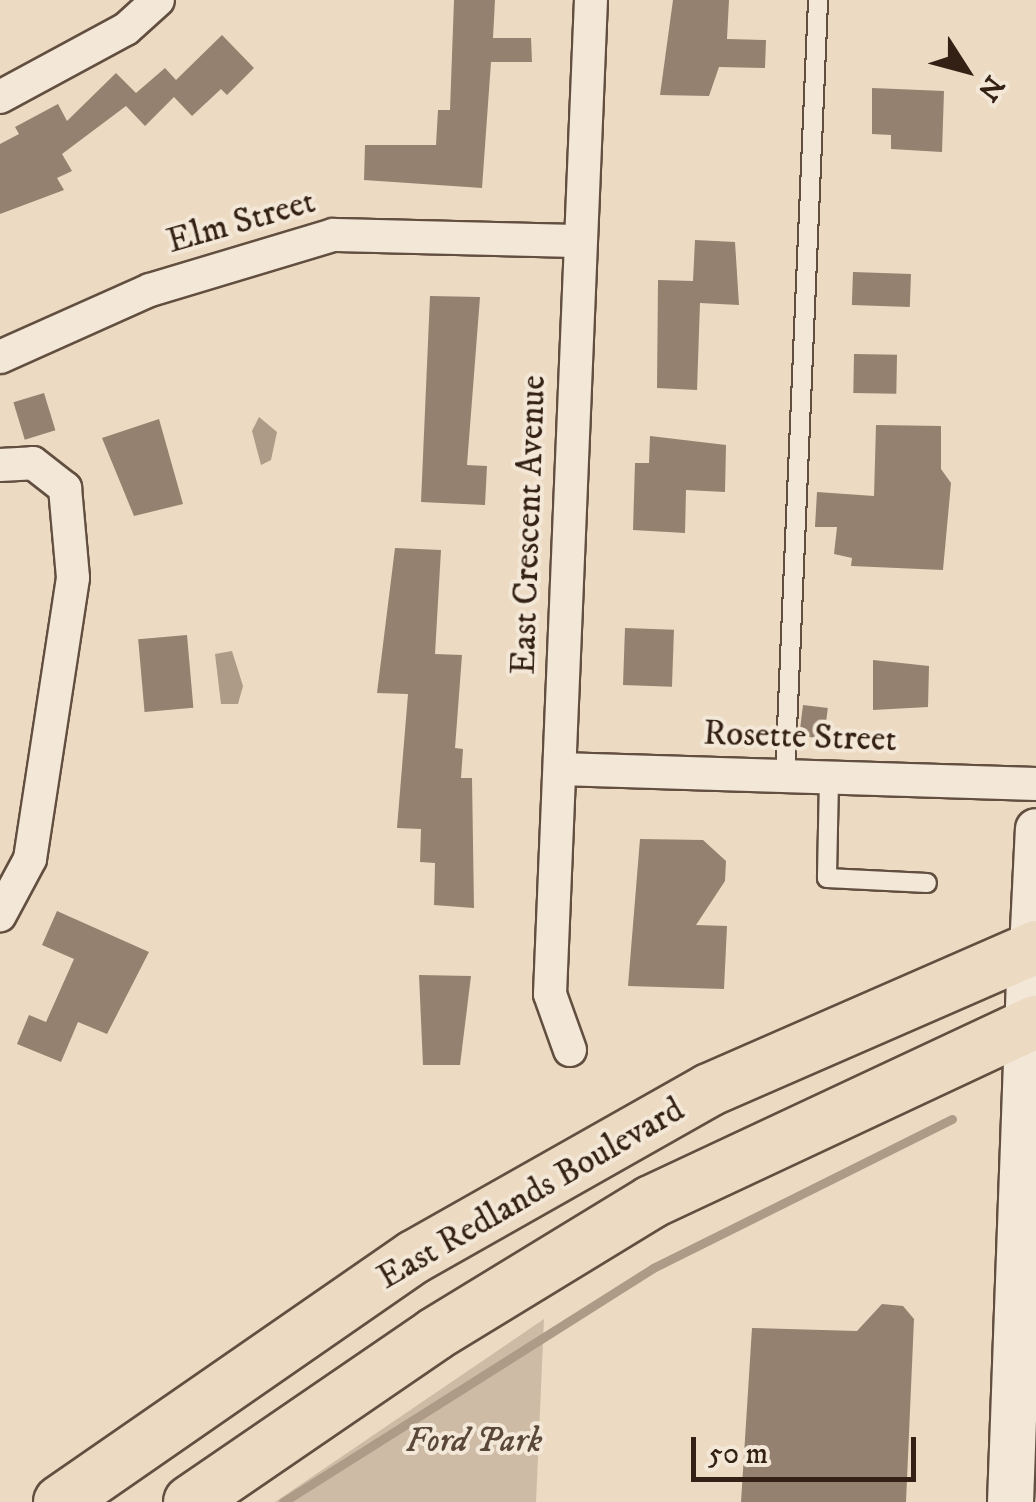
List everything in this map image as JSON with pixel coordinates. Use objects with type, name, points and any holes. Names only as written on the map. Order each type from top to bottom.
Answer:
[{"type":"main road","points":[[1010,1502],[1033,949]]},
{"type":"main road","name":"East Redlands Boulevard","points":[[60,1502],[414,1257],[709,1090],[1033,949]]},
{"type":"main road","name":"East Redlands Boulevard","points":[[190,1502],[435,1334],[651,1202],[1031,1024]]},
{"type":"street","points":[[0,97],[126,29],[158,0]]},
{"type":"street","name":"East Crescent Avenue","points":[[570,1050],[550,994],[591,0]]},
{"type":"street","name":"Elm Street","points":[[0,356],[150,290],[333,235],[579,241]]},
{"type":"street","points":[[0,465],[33,464],[65,488],[72,578],[30,859],[0,914]]},
{"type":"street","name":"Rosette Street","points":[[560,769],[1036,784]]},
{"type":"street","points":[[1033,949],[1036,829]]},
{"type":"lane","points":[[785,776],[818,0]]},
{"type":"lane","points":[[829,780],[827,878],[927,883]]},
{"type":"green space","name":"Ford Park","points":[[544,1319],[536,1502],[275,1502]]},
{"type":"shaded area","points":[[259,417],[277,432],[271,460],[261,465],[252,431]]},
{"type":"shaded area","points":[[232,651],[243,686],[238,704],[221,704],[215,654]]},
{"type":"building","points":[[454,0],[495,0],[493,38],[531,38],[532,62],[491,62],[482,188],[364,180],[365,145],[436,145],[438,110],[450,110]]},
{"type":"building","points":[[673,0],[729,0],[727,39],[766,40],[765,68],[719,67],[709,96],[660,95]]},
{"type":"building","points":[[222,35],[254,68],[227,95],[221,89],[192,116],[174,97],[145,126],[126,106],[62,154],[72,171],[57,178],[64,190],[0,214],[0,144],[19,134],[15,127],[58,104],[67,121],[116,73],[136,93],[165,68],[176,80]]},
{"type":"building","points":[[872,88],[944,91],[942,152],[891,149],[891,135],[872,134]]},
{"type":"building","points":[[695,240],[735,242],[739,305],[700,303],[697,390],[657,388],[658,280],[693,281]]},
{"type":"building","points":[[853,272],[911,274],[910,307],[852,305]]},
{"type":"building","points":[[430,296],[480,297],[467,465],[487,466],[485,505],[421,502]]},
{"type":"building","points":[[854,354],[897,355],[896,394],[853,393]]},
{"type":"building","points":[[44,393],[55,430],[25,440],[13,402]]},
{"type":"building","points":[[159,419],[183,504],[134,516],[102,438]]},
{"type":"building","points":[[876,425],[941,426],[941,469],[951,483],[943,570],[851,566],[852,558],[834,554],[837,527],[815,527],[817,492],[874,496]]},
{"type":"building","points":[[650,436],[726,445],[725,492],[686,490],[685,533],[633,530],[635,463],[649,463]]},
{"type":"building","points":[[395,548],[441,550],[435,654],[462,655],[455,748],[463,749],[461,778],[472,778],[474,908],[434,905],[435,863],[420,862],[421,829],[397,828],[408,694],[377,693]]},
{"type":"building","points":[[625,628],[674,630],[672,687],[623,685]]},
{"type":"building","points":[[187,635],[193,708],[145,712],[138,639]]},
{"type":"building","points":[[873,660],[929,666],[928,707],[873,710]]},
{"type":"building","points":[[803,705],[828,708],[824,739],[799,736]]},
{"type":"building","points":[[640,839],[703,840],[726,861],[725,881],[696,925],[727,926],[724,989],[628,986]]},
{"type":"building","points":[[57,911],[149,952],[107,1034],[78,1022],[61,1062],[17,1044],[29,1015],[46,1022],[74,959],[42,945]]},
{"type":"building","points":[[419,975],[471,976],[460,1065],[423,1065]]},
{"type":"building","points":[[882,1304],[903,1306],[914,1319],[906,1502],[741,1502],[752,1328],[857,1331]]},
{"type":"waterway","points":[[283,1502],[653,1268],[952,1119]]}]
